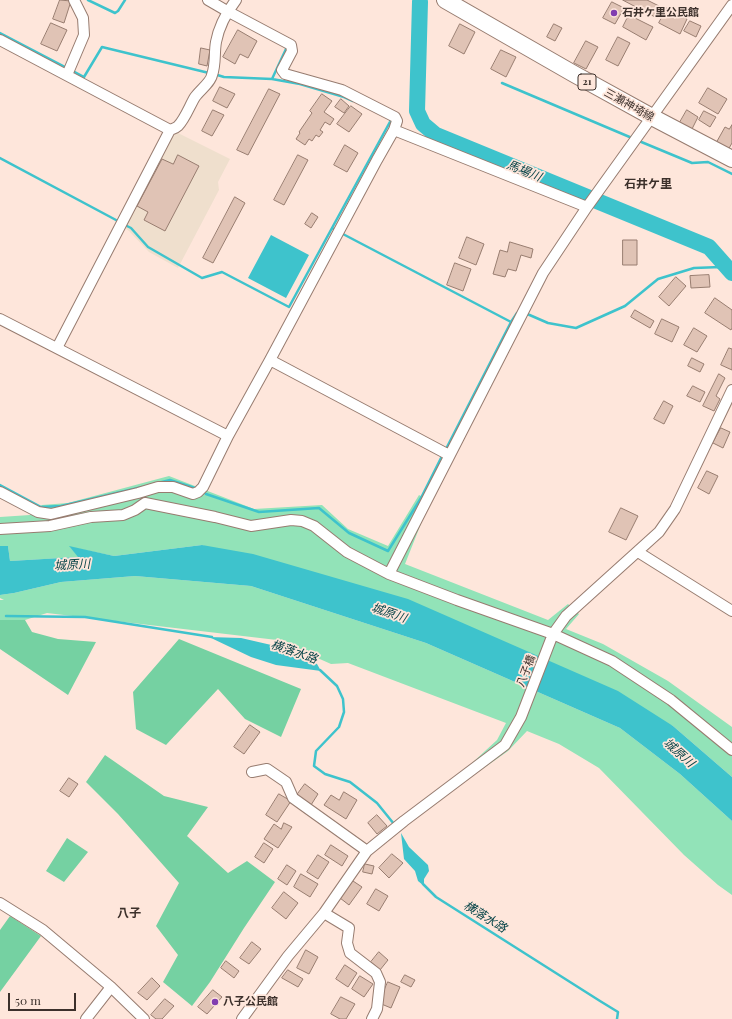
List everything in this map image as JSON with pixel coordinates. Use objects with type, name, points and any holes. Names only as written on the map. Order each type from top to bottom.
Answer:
[{"type":"main road","name":"三瀬神埼線","points":[[445,0],[574,74],[732,159]]},
{"type":"street","points":[[67,75],[84,35],[83,18],[74,0]]},
{"type":"street","points":[[0,492],[38,512],[51,514],[158,487],[172,487],[193,494],[198,492],[203,487],[228,436],[394,130],[398,120],[395,117],[342,90],[285,74],[282,70],[292,51],[291,45],[208,0]]},
{"type":"street","points":[[57,348],[170,130],[178,126],[182,121],[195,96],[210,80],[213,74],[216,42],[221,26],[227,11],[236,0]]},
{"type":"street","points":[[389,574],[543,273],[587,207],[732,5]]},
{"type":"street","points":[[0,40],[170,130]]},
{"type":"street","points":[[394,130],[587,207]]},
{"type":"street","points":[[0,318],[228,436]]},
{"type":"street","points":[[270,360],[449,455]]},
{"type":"street","name":"八子橋","points":[[242,1019],[288,956],[324,913],[366,851],[505,745],[521,717],[553,634],[566,616],[659,532],[675,509],[732,390]]},
{"type":"street","points":[[138,493],[145,503],[251,526],[302,520],[314,526],[347,552],[389,574],[553,634],[612,661],[671,700],[732,750]]},
{"type":"street","points":[[0,529],[50,526],[91,517],[123,515],[135,510],[145,503]]},
{"type":"street","points":[[638,552],[732,611]]},
{"type":"street","points":[[252,772],[267,769],[286,782],[294,798],[366,851]]},
{"type":"street","points":[[0,903],[43,930],[110,987],[144,1019]]},
{"type":"street","points":[[324,913],[349,928],[347,943],[350,953],[376,973],[380,982],[377,1008],[372,1019]]},
{"type":"street","points":[[86,1019],[110,987]]},
{"type":"shaded area","points":[[168,128],[230,159],[218,182],[219,190],[178,268],[149,252],[129,231],[117,223]]},
{"type":"green space","points":[[169,476],[254,509],[322,505],[348,529],[388,546],[419,495],[430,501],[405,564],[548,620],[568,604],[579,614],[566,629],[603,644],[668,681],[732,727],[732,777],[673,726],[202,545],[114,556],[70,547],[79,557],[10,561],[8,546],[0,546],[0,517],[30,515],[42,505],[68,503]]},
{"type":"green space","points":[[135,576],[251,586],[426,643],[620,728],[680,774],[732,821],[732,895],[718,885],[684,855],[599,768],[559,744],[527,731],[508,751],[464,782],[459,775],[497,740],[506,723],[348,663],[331,664],[277,640],[47,613],[25,620],[0,620],[0,600],[4,600],[0,598],[0,595],[61,582]]},
{"type":"green space","points":[[0,620],[25,620],[32,632],[58,639],[96,642],[68,695],[0,649]]},
{"type":"green space","points":[[179,639],[301,689],[281,737],[245,719],[218,689],[166,745],[136,729],[133,692]]},
{"type":"green space","points":[[105,755],[164,796],[208,807],[187,836],[228,873],[247,861],[275,882],[210,982],[192,1006],[163,982],[178,955],[156,926],[179,883],[118,814],[86,782]]},
{"type":"green space","points":[[67,838],[88,852],[64,882],[46,871]]},
{"type":"green space","points":[[10,916],[41,936],[0,992],[0,930]]},
{"type":"water","points":[[271,235],[309,255],[286,298],[248,278]]},
{"type":"water","name":"城原川","points":[[202,545],[253,554],[408,599],[618,691],[673,726],[732,777],[732,821],[680,774],[620,728],[426,643],[251,586],[135,576],[61,582],[0,595],[0,546],[8,546],[10,561],[78,557],[69,546],[114,556]]},
{"type":"water","points":[[209,637],[241,638],[280,647],[317,664],[321,671],[276,665],[251,657]]},
{"type":"water","points":[[401,833],[409,847],[428,865],[429,871],[424,879],[424,886],[418,881],[415,871],[404,859]]},
{"type":"building","points":[[60,0],[71,1],[64,23],[53,19]]},
{"type":"building","points":[[623,0],[647,0],[659,6],[654,16]]},
{"type":"building","name":"石井ケ里公民館","points":[[612,2],[624,8],[615,24],[603,18]]},
{"type":"building","points":[[667,8],[687,19],[680,34],[659,23]]},
{"type":"building","points":[[629,15],[653,27],[646,40],[623,27]]},
{"type":"building","points":[[690,21],[701,26],[696,37],[684,31]]},
{"type":"building","points":[[51,23],[67,30],[57,51],[41,44]]},
{"type":"building","points":[[460,24],[475,32],[464,54],[449,46]]},
{"type":"building","points":[[554,24],[562,28],[555,41],[547,37]]},
{"type":"building","points":[[238,30],[257,41],[248,58],[240,54],[235,64],[223,57]]},
{"type":"building","points":[[618,37],[630,43],[618,66],[606,60]]},
{"type":"building","points":[[586,41],[598,47],[586,69],[574,63]]},
{"type":"building","points":[[201,48],[210,50],[207,66],[199,64]]},
{"type":"building","points":[[501,50],[516,57],[506,77],[491,69]]},
{"type":"building","points":[[220,87],[235,94],[227,108],[213,101]]},
{"type":"building","points":[[708,88],[727,99],[718,114],[699,103]]},
{"type":"building","points":[[269,89],[280,94],[248,155],[237,150]]},
{"type":"building","points":[[322,94],[332,101],[324,112],[334,119],[330,125],[325,122],[320,130],[323,132],[319,137],[316,135],[312,141],[309,139],[305,145],[296,139],[312,113],[310,111]]},
{"type":"building","points":[[341,99],[349,106],[344,113],[335,107]]},
{"type":"building","points":[[351,106],[362,114],[349,132],[337,124]]},
{"type":"building","points":[[213,110],[224,115],[212,136],[202,131]]},
{"type":"building","points":[[687,110],[698,117],[691,131],[679,124]]},
{"type":"building","points":[[704,111],[716,117],[710,127],[699,120]]},
{"type":"building","points":[[732,125],[732,143],[728,150],[716,143],[725,127],[729,129]]},
{"type":"building","points":[[345,145],[358,153],[347,172],[334,165]]},
{"type":"building","points":[[178,155],[199,166],[165,231],[144,220],[148,212],[137,206],[162,159],[173,164]]},
{"type":"building","points":[[298,155],[308,160],[284,205],[274,200]]},
{"type":"building","points":[[235,197],[245,203],[213,263],[203,258]]},
{"type":"building","points":[[312,213],[318,217],[311,228],[305,224]]},
{"type":"building","points":[[467,237],[484,244],[476,265],[459,258]]},
{"type":"building","points":[[623,240],[637,240],[637,265],[623,265]]},
{"type":"building","points":[[510,242],[533,249],[531,258],[521,255],[516,271],[508,269],[505,277],[493,274],[500,250],[507,252]]},
{"type":"building","points":[[455,263],[471,269],[463,291],[447,285]]},
{"type":"building","points":[[709,275],[710,287],[691,288],[690,276]]},
{"type":"building","points":[[676,277],[686,286],[669,306],[659,297]]},
{"type":"building","points":[[715,298],[732,310],[731,330],[705,313]]},
{"type":"building","points":[[635,310],[654,321],[650,328],[631,317]]},
{"type":"building","points":[[662,319],[679,327],[672,342],[655,334]]},
{"type":"building","points":[[694,328],[707,336],[697,352],[684,345]]},
{"type":"building","points":[[729,348],[732,349],[732,370],[721,365]]},
{"type":"building","points":[[692,358],[704,364],[700,372],[688,366]]},
{"type":"building","points":[[719,374],[725,378],[716,396],[720,399],[714,411],[703,406]]},
{"type":"building","points":[[693,386],[705,392],[700,402],[687,396]]},
{"type":"building","points":[[664,401],[673,406],[664,424],[654,419]]},
{"type":"building","points":[[721,428],[730,432],[723,448],[713,443]]},
{"type":"building","points":[[707,471],[718,476],[709,494],[698,488]]},
{"type":"building","points":[[621,508],[638,516],[626,540],[609,532]]},
{"type":"building","points":[[250,725],[260,732],[244,754],[234,747]]},
{"type":"building","points":[[69,778],[78,784],[69,797],[60,791]]},
{"type":"building","points":[[305,784],[318,794],[311,805],[297,795]]},
{"type":"building","points":[[344,792],[357,800],[346,819],[324,805],[331,795],[339,800]]},
{"type":"building","points":[[279,794],[291,801],[277,822],[266,815]]},
{"type":"building","points":[[377,815],[387,826],[377,834],[368,823]]},
{"type":"building","points":[[284,823],[292,827],[278,848],[264,839],[274,824],[281,829]]},
{"type":"building","points":[[264,843],[273,849],[264,863],[255,857]]},
{"type":"building","points":[[331,845],[348,856],[342,866],[325,855]]},
{"type":"building","points":[[392,854],[403,863],[389,878],[379,868]]},
{"type":"building","points":[[318,855],[329,862],[318,879],[307,872]]},
{"type":"building","points":[[365,864],[374,866],[372,874],[363,872]]},
{"type":"building","points":[[287,865],[296,871],[287,885],[278,879]]},
{"type":"building","points":[[301,874],[318,884],[310,897],[294,887]]},
{"type":"building","points":[[353,881],[362,887],[349,905],[340,898]]},
{"type":"building","points":[[376,889],[388,896],[379,911],[367,904]]},
{"type":"building","points":[[284,892],[298,903],[286,919],[272,908]]},
{"type":"building","points":[[252,942],[261,949],[249,964],[240,958]]},
{"type":"building","points":[[306,950],[318,957],[309,974],[297,968]]},
{"type":"building","points":[[379,952],[388,960],[380,970],[371,962]]},
{"type":"building","points":[[226,961],[239,971],[234,978],[221,968]]},
{"type":"building","points":[[345,965],[357,973],[348,987],[336,979]]},
{"type":"building","points":[[288,970],[303,979],[298,987],[282,978]]},
{"type":"building","points":[[405,975],[415,980],[411,987],[401,982]]},
{"type":"building","points":[[360,976],[373,984],[364,997],[352,989]]},
{"type":"building","points":[[152,978],[160,986],[147,1000],[138,993]]},
{"type":"building","points":[[388,982],[400,987],[391,1008],[379,1003]]},
{"type":"building","points":[[213,990],[222,997],[207,1014],[198,1007]]},
{"type":"building","points":[[341,997],[355,1004],[346,1019],[340,1019],[331,1014]]},
{"type":"building","points":[[165,999],[174,1006],[162,1019],[156,1019],[151,1015]]},
{"type":"waterway","points":[[88,0],[115,13],[125,0]]},
{"type":"waterway","name":"馬場川","points":[[420,2],[417,111],[423,124],[436,135],[709,247],[732,273]]},
{"type":"waterway","points":[[0,33],[67,68]]},
{"type":"waterway","points":[[272,79],[286,46]]},
{"type":"waterway","points":[[71,70],[84,77],[102,47],[209,73]]},
{"type":"waterway","points":[[214,74],[224,77],[272,79],[300,84],[353,101]]},
{"type":"waterway","points":[[502,83],[632,138]]},
{"type":"waterway","points":[[332,228],[390,120]]},
{"type":"waterway","points":[[639,141],[692,163],[708,162],[732,174]]},
{"type":"waterway","points":[[0,158],[116,220]]},
{"type":"waterway","points":[[127,226],[131,228],[148,247],[202,278],[222,272],[289,307],[332,228],[337,231]]},
{"type":"waterway","points":[[341,233],[511,322],[517,313]]},
{"type":"waterway","points":[[525,313],[548,323],[576,328],[625,306],[658,279],[694,268],[721,267],[732,274]]},
{"type":"waterway","points":[[447,447],[511,322]]},
{"type":"waterway","points":[[206,494],[259,512],[319,508],[349,533],[388,551],[421,498],[441,458]]},
{"type":"waterway","points":[[158,483],[170,480],[195,488]]},
{"type":"waterway","points":[[0,485],[41,507],[61,506],[142,487]]},
{"type":"waterway","name":"横落水路","points":[[6,616],[85,617],[212,637]]},
{"type":"waterway","name":"横落水路","points":[[320,670],[337,686],[343,699],[344,712],[339,727],[316,751],[314,766],[325,774],[350,782],[377,803],[394,824]]},
{"type":"waterway","name":"横落水路","points":[[423,884],[436,897],[618,1012],[617,1019]]},
{"type":"place","name":"石井ケ里公民館","points":[[614,13]]},
{"type":"place","name":"八子公民館","points":[[215,1002]]},
{"type":"district","name":"石井ケ里","points":[[648,184]]},
{"type":"district","name":"八子","points":[[129,913]]}]
